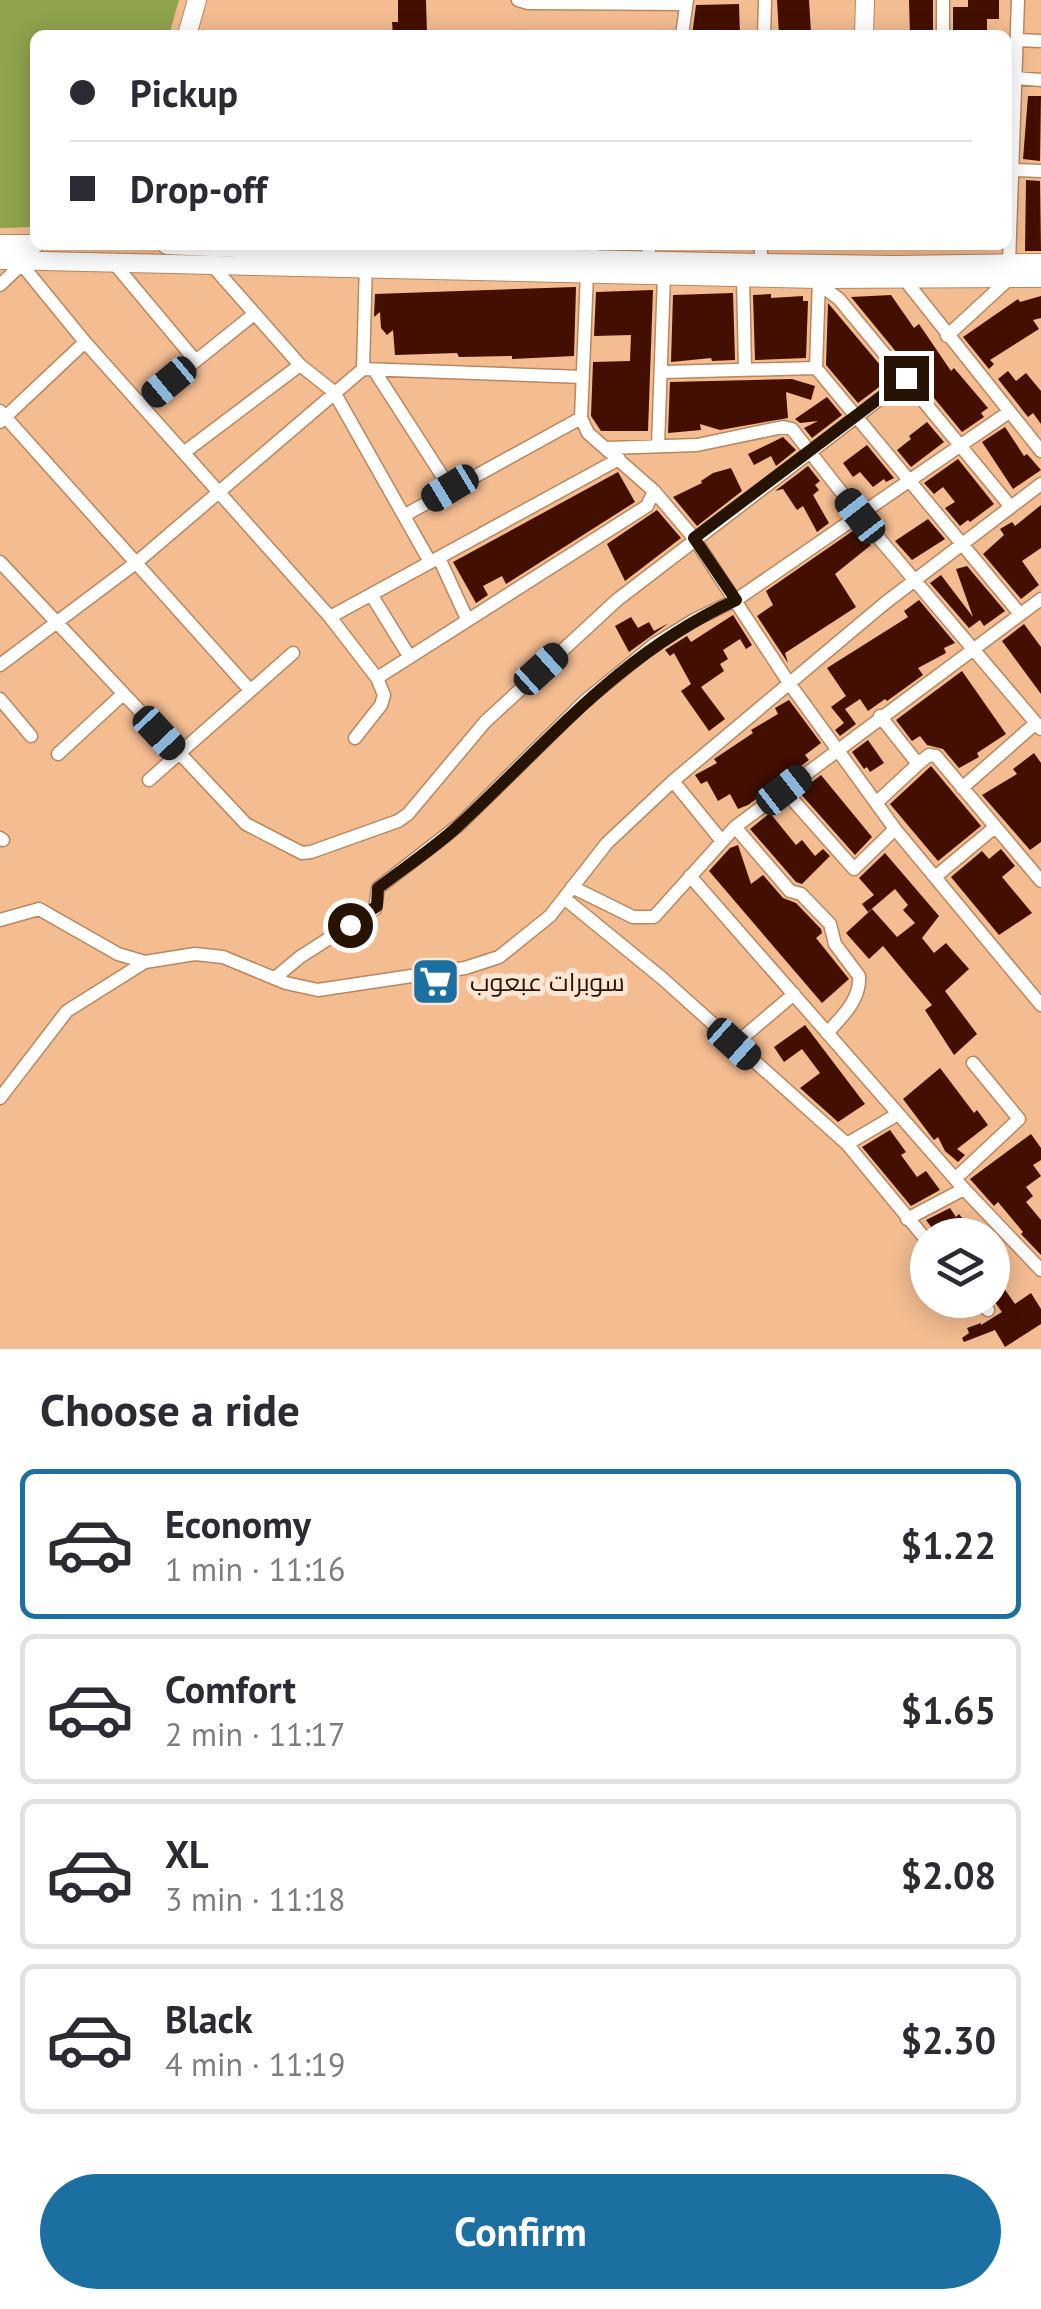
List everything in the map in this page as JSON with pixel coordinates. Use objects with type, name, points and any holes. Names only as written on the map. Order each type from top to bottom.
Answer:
[{"type":"main road","points":[[188,30],[197,0]]},
{"type":"main road","points":[[864,30],[865,0]]},
{"type":"main road","points":[[0,244],[30,244]]},
{"type":"main road","points":[[266,250],[590,259],[649,252],[761,254],[858,263],[898,272],[1010,270],[1041,262]]},
{"type":"main road","points":[[13,262],[113,262],[133,253],[210,263],[366,255]]},
{"type":"main road","points":[[590,259],[664,275],[819,282],[858,263]]},
{"type":"main road","points":[[1010,270],[1041,278]]},
{"type":"street","points":[[518,0],[687,2],[683,30]]},
{"type":"street","points":[[764,30],[765,0]]},
{"type":"street","points":[[943,30],[944,0]]},
{"type":"street","points":[[1012,203],[1018,0]]},
{"type":"street","points":[[1016,40],[1041,41]]},
{"type":"street","points":[[1015,78],[1041,80]]},
{"type":"street","points":[[1013,170],[1041,171]]},
{"type":"street","points":[[946,336],[1010,270],[1011,250]]},
{"type":"street","points":[[366,255],[368,370],[450,488]]},
{"type":"street","points":[[590,259],[581,418],[588,433],[654,491],[694,538],[789,684],[895,829],[1041,1005]]},
{"type":"street","points":[[0,284],[13,262],[330,616],[377,678],[384,695],[381,705],[355,738]]},
{"type":"street","points":[[113,262],[195,360]]},
{"type":"street","points":[[210,263],[300,365],[334,392],[467,619]]},
{"type":"street","points":[[898,272],[1041,450]]},
{"type":"street","points":[[658,446],[664,275]]},
{"type":"street","points":[[743,277],[746,368]]},
{"type":"street","points":[[819,282],[816,368],[1020,614]]},
{"type":"street","points":[[819,282],[839,298],[1011,507]]},
{"type":"street","points":[[142,404],[253,315]]},
{"type":"street","points":[[85,342],[2,416],[249,690]]},
{"type":"street","points":[[186,451],[300,365]]},
{"type":"street","points":[[662,372],[816,368]]},
{"type":"street","points":[[0,666],[137,562],[334,392],[368,370],[584,377]]},
{"type":"street","points":[[0,562],[246,824],[302,852],[311,852],[398,821],[420,802],[485,722],[617,600],[906,378]]},
{"type":"street","points":[[276,977],[375,909],[378,888],[458,825],[598,690],[655,644],[736,600],[1009,412]]},
{"type":"street","points":[[405,515],[581,418]]},
{"type":"street","points":[[330,616],[372,596],[614,453],[726,441],[788,427],[1038,726],[962,788]]},
{"type":"street","points":[[0,1098],[67,1011],[145,962],[196,954],[223,957],[318,990],[484,964],[518,946],[550,916],[607,844],[672,781],[915,580],[1041,484]]},
{"type":"street","points":[[377,678],[647,506],[654,491]]},
{"type":"street","points":[[372,596],[409,656]]},
{"type":"street","points":[[568,892],[633,917],[654,916],[735,827],[1041,599]]},
{"type":"street","points":[[149,780],[293,653]]},
{"type":"street","points":[[58,754],[123,694]]},
{"type":"street","points":[[0,700],[31,736]]},
{"type":"street","points":[[880,716],[918,764]]},
{"type":"street","points":[[876,803],[929,755],[936,756],[1041,882]]},
{"type":"street","points":[[672,781],[721,840]]},
{"type":"street","points":[[784,790],[852,868],[859,867],[895,829]]},
{"type":"street","points":[[735,827],[790,891],[801,894],[830,924],[836,944],[859,976],[848,1010],[827,1032]]},
{"type":"street","points":[[935,877],[994,828]]},
{"type":"street","points":[[690,876],[960,1184],[1041,1270]]},
{"type":"street","points":[[568,892],[847,1144],[910,1222]]},
{"type":"street","points":[[0,920],[39,910],[118,954],[145,962]]},
{"type":"street","points":[[734,1044],[794,994]]},
{"type":"street","points":[[907,1219],[960,1184],[1019,1119],[974,1063]]},
{"type":"street","points":[[847,1144],[898,1114]]},
{"type":"green space","points":[[0,0],[179,0],[170,30],[30,30],[30,227],[0,228]]},
{"type":"building","points":[[398,0],[426,0],[427,30],[393,30],[392,22],[398,22]]},
{"type":"building","points":[[777,0],[809,0],[811,30],[779,30]]},
{"type":"building","points":[[909,0],[933,0],[933,30],[910,30]]},
{"type":"building","points":[[968,0],[999,0],[999,19],[987,19],[987,30],[953,30],[953,7],[968,7]]},
{"type":"building","points":[[739,4],[740,30],[693,30],[696,5]]},
{"type":"building","points":[[1028,96],[1041,96],[1040,161],[1023,159]]},
{"type":"building","points":[[1026,180],[1040,181],[1041,251],[1025,251]]},
{"type":"building","points":[[576,287],[574,356],[512,359],[459,357],[457,353],[395,355],[393,330],[387,335],[381,328],[380,312],[374,317],[375,294]]},
{"type":"building","points":[[653,290],[648,431],[601,431],[591,416],[593,362],[630,361],[631,335],[594,336],[596,292]]},
{"type":"building","points":[[733,293],[735,360],[671,362],[673,295]]},
{"type":"building","points":[[771,294],[771,298],[803,296],[803,301],[808,301],[806,358],[755,360],[753,295]]},
{"type":"building","points":[[891,295],[914,328],[919,324],[951,371],[954,368],[988,408],[981,413],[984,417],[962,432],[851,297]]},
{"type":"building","points":[[1041,296],[1041,318],[1033,320],[1039,329],[990,360],[994,364],[989,369],[963,337],[1018,299],[1020,302]]},
{"type":"building","points":[[828,303],[891,378],[858,403],[826,365]]},
{"type":"building","points":[[1008,371],[1016,381],[1026,373],[1041,391],[1041,424],[1033,413],[1028,417],[998,379]]},
{"type":"building","points":[[792,379],[815,386],[811,400],[786,392],[788,418],[720,430],[700,424],[701,430],[668,433],[670,382]]},
{"type":"building","points":[[827,397],[842,415],[812,438],[804,428],[818,421],[800,423],[795,419]]},
{"type":"building","points":[[927,422],[944,442],[911,467],[897,450]]},
{"type":"building","points":[[1005,427],[1024,456],[1027,454],[1041,470],[1013,489],[982,442]]},
{"type":"building","points":[[783,437],[796,450],[776,466],[771,456],[754,465],[748,454]]},
{"type":"building","points":[[867,445],[894,478],[886,482],[884,479],[873,487],[860,472],[853,477],[843,463]]},
{"type":"building","points":[[958,459],[994,504],[960,526],[945,508],[955,502],[943,487],[934,494],[924,483]]},
{"type":"building","points":[[808,466],[820,481],[815,485],[819,490],[813,495],[829,523],[817,532],[803,506],[797,510],[783,489],[775,491]]},
{"type":"building","points":[[731,468],[742,491],[697,526],[673,497],[713,473]]},
{"type":"building","points":[[618,472],[635,502],[506,584],[502,576],[483,586],[488,595],[476,603],[453,562]]},
{"type":"building","points":[[1041,505],[1041,548],[1022,561],[1039,585],[1021,599],[983,554],[1004,535],[1000,529],[1012,522],[1015,526]]},
{"type":"building","points":[[657,510],[681,538],[625,581],[607,544]]},
{"type":"building","points":[[928,519],[945,539],[912,560],[895,541]]},
{"type":"building","points":[[857,528],[871,545],[835,574],[856,607],[785,653],[788,663],[757,616],[773,605],[766,591]]},
{"type":"building","points":[[967,566],[1005,611],[984,626],[980,620],[969,628],[930,583],[941,575],[973,617],[956,569]]},
{"type":"building","points":[[919,600],[955,643],[944,648],[946,653],[918,668],[923,675],[887,701],[868,711],[860,699],[845,709],[856,724],[840,736],[835,730],[844,723],[831,707],[846,696],[827,668],[908,617],[904,611]]},
{"type":"building","points":[[733,615],[752,645],[746,649],[740,639],[723,650],[728,659],[720,664],[724,671],[701,687],[725,719],[709,731],[681,691],[691,684],[674,653],[670,656],[665,650],[687,636],[691,642]]},
{"type":"building","points":[[631,617],[638,628],[649,622],[654,631],[669,623],[629,652],[615,626]]},
{"type":"building","points":[[1024,624],[1041,647],[1041,694],[1002,641]]},
{"type":"building","points":[[962,671],[1006,734],[959,768],[943,749],[927,745],[920,736],[912,741],[896,720]]},
{"type":"building","points":[[789,700],[821,743],[805,755],[809,760],[748,805],[738,809],[730,794],[718,801],[707,781],[701,784],[695,775],[717,763],[714,759],[778,714],[775,708]]},
{"type":"building","points":[[868,740],[884,763],[870,772],[852,752]]},
{"type":"building","points":[[1034,753],[1041,763],[1041,842],[1030,850],[982,795],[1017,774],[1013,769]]},
{"type":"building","points":[[931,766],[981,826],[938,861],[890,804]]},
{"type":"building","points":[[821,775],[872,837],[855,855],[799,792]]},
{"type":"building","points":[[770,813],[796,845],[802,840],[815,856],[823,849],[830,856],[802,884],[750,829]]},
{"type":"building","points":[[738,845],[751,884],[763,875],[783,898],[796,903],[821,929],[816,938],[849,979],[822,1003],[709,871],[730,848]]},
{"type":"building","points":[[1001,849],[1015,866],[1002,877],[1032,913],[999,935],[951,877],[982,851],[989,859]]},
{"type":"building","points":[[885,853],[939,916],[922,938],[934,953],[946,943],[969,969],[945,991],[977,1034],[954,1055],[925,1010],[932,1005],[883,946],[869,959],[846,933],[872,909],[897,937],[915,923],[903,910],[908,905],[895,889],[868,912],[862,904],[874,895],[859,878]]},
{"type":"building","points":[[805,1025],[865,1104],[838,1122],[800,1088],[820,1073],[802,1049],[784,1062],[774,1047]]},
{"type":"building","points":[[940,1068],[988,1125],[957,1149],[965,1155],[958,1162],[945,1151],[938,1137],[934,1140],[903,1099]]},
{"type":"building","points":[[890,1130],[917,1177],[926,1171],[940,1190],[911,1206],[862,1147]]},
{"type":"building","points":[[1031,1134],[1041,1148],[1041,1160],[1033,1165],[1041,1176],[1026,1187],[1033,1196],[1026,1202],[1041,1220],[1041,1255],[998,1202],[994,1206],[970,1179]]},
{"type":"building","points":[[950,1208],[956,1217],[959,1214],[962,1218],[930,1218]]},
{"type":"building","points":[[1031,1293],[1041,1309],[1041,1324],[1005,1347],[995,1330],[964,1342],[962,1338],[969,1333],[967,1328],[992,1318],[1010,1318],[1010,1297],[1015,1304]]},
{"type":"place","name":"سوبرات عبعوب","points":[[435,982]]},
{"type":"route","points":[[350,925],[375,909],[378,888],[458,825],[585,701],[655,644],[736,600],[694,538],[906,378]]}]
